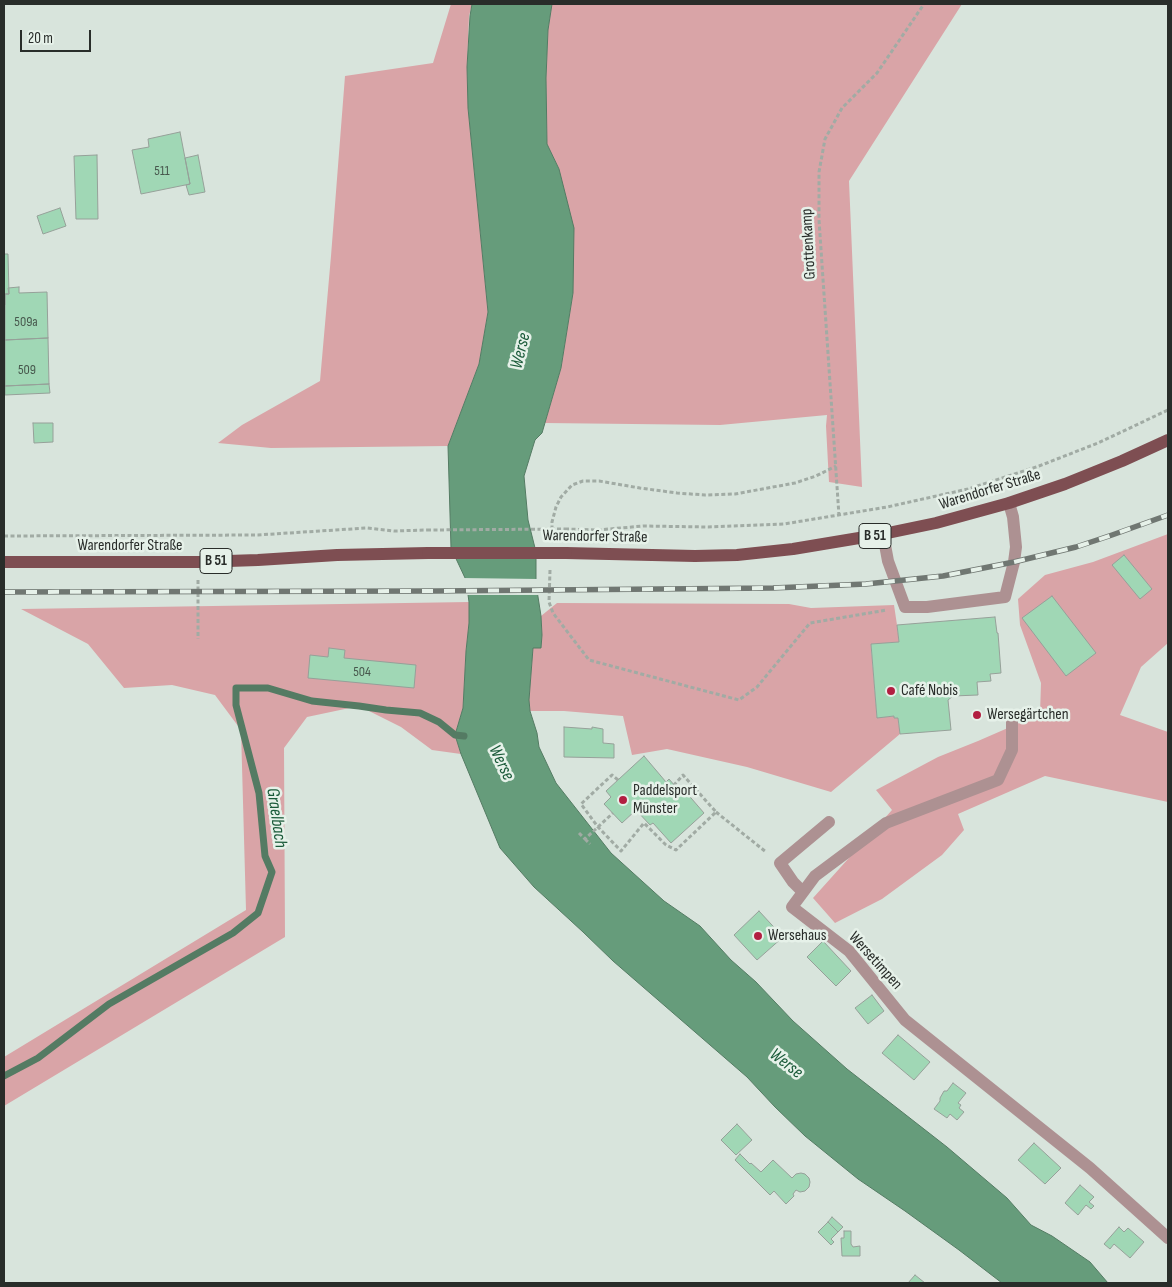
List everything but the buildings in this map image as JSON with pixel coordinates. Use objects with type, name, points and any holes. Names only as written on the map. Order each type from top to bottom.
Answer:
[{"type":"main road","name":"Warendorfer Straße","points":[[4,562],[198,562],[337,555],[428,553],[737,555],[793,549],[936,523],[1009,503],[1065,484],[1168,440]]},
{"type":"street","points":[[883,534],[888,561],[905,607],[927,607],[1005,597],[1016,547],[1013,517],[1009,503]]},
{"type":"street","name":"Wersetimpen","points":[[1012,721],[1012,750],[998,780],[886,823],[815,876],[792,907],[848,950],[905,1020],[1090,1168],[1168,1238]]},
{"type":"street","points":[[803,892],[792,882],[780,864],[829,822]]},
{"type":"path","name":"Grottenkamp","points":[[839,516],[819,220],[819,172],[825,139],[842,108],[877,73],[924,4]]},
{"type":"path","points":[[4,536],[258,535],[367,528],[394,531],[598,530],[642,526],[708,527],[784,524],[887,508],[968,488],[1038,466],[1098,442],[1168,410]]},
{"type":"path","points":[[552,522],[556,507],[562,497],[572,485],[583,482],[599,481],[677,493],[705,495],[735,494],[795,483],[816,476],[836,466]]},
{"type":"path","points":[[198,562],[198,639]]},
{"type":"path","points":[[553,613],[589,660],[739,700],[757,687],[810,623],[905,607]]},
{"type":"path","points":[[618,780],[612,775],[581,804],[598,827],[622,851],[644,823],[666,845],[676,850],[716,812]]},
{"type":"path","points":[[674,784],[683,776],[716,812],[780,864]]},
{"type":"path","points":[[585,839],[613,813]]},
{"type":"path","points":[[579,833],[590,844]]},
{"type":"shaded area","points":[[451,4],[472,4],[469,16],[467,67],[468,108],[488,312],[479,364],[448,446],[271,448],[218,443],[242,425],[320,381],[345,76],[433,63]]},
{"type":"shaded area","points":[[552,4],[962,4],[849,181],[862,487],[829,482],[827,415],[720,425],[545,423],[561,368],[573,293],[559,169],[547,144],[546,78],[548,30]]},
{"type":"shaded area","points":[[1168,534],[1168,643],[1141,667],[1120,715],[1168,732],[1168,802],[1045,776],[958,814],[964,830],[942,855],[882,899],[835,923],[813,898],[892,810],[876,790],[938,757],[1040,714],[1041,683],[1020,625],[1018,599],[1045,575],[1093,562]]},
{"type":"shaded area","points":[[469,602],[463,708],[455,735],[461,754],[432,750],[401,727],[359,706],[307,717],[284,748],[285,937],[4,1106],[4,1057],[246,910],[241,730],[215,695],[172,685],[124,688],[88,644],[21,609]]},
{"type":"shaded area","points":[[557,603],[789,604],[811,608],[894,605],[899,642],[871,645],[877,717],[894,716],[894,718],[898,718],[900,734],[831,792],[747,767],[667,749],[632,755],[623,716],[564,711],[530,711],[529,700],[533,647],[541,648],[541,616]]},
{"type":"water","name":"Werse","points":[[472,4],[552,4],[548,30],[546,78],[547,144],[559,169],[574,228],[573,293],[561,368],[542,433],[535,440],[524,476],[528,520],[536,552],[536,584],[542,635],[541,648],[533,648],[529,700],[530,711],[539,747],[556,783],[611,853],[664,901],[700,926],[731,960],[756,982],[793,1021],[847,1069],[947,1147],[1007,1198],[1031,1225],[1052,1236],[1090,1262],[1108,1283],[1002,1283],[905,1211],[858,1179],[805,1136],[747,1077],[613,961],[534,887],[500,848],[455,735],[463,708],[469,602],[466,580],[451,548],[448,446],[479,364],[488,312],[468,108],[467,67]]},
{"type":"pier","points":[[462,578],[538,579],[540,595],[465,595]]},
{"type":"waterway","name":"Graelbach","points":[[4,1076],[38,1058],[109,1004],[233,933],[258,913],[272,872],[265,856],[259,793],[236,705],[236,688],[268,688],[312,701],[420,713],[439,722],[455,735],[464,736]]},
{"type":"railway","points":[[4,592],[773,588],[866,584],[943,576],[1014,562],[1076,547],[1168,515]]},
{"type":"place","name":"Café Nobis","points":[[891,691]]},
{"type":"place","name":"Wersegärtchen","points":[[977,715]]},
{"type":"place","name":"Paddelsport Münster","points":[[623,800]]},
{"type":"place","name":"Wersehaus","points":[[758,936]]}]
